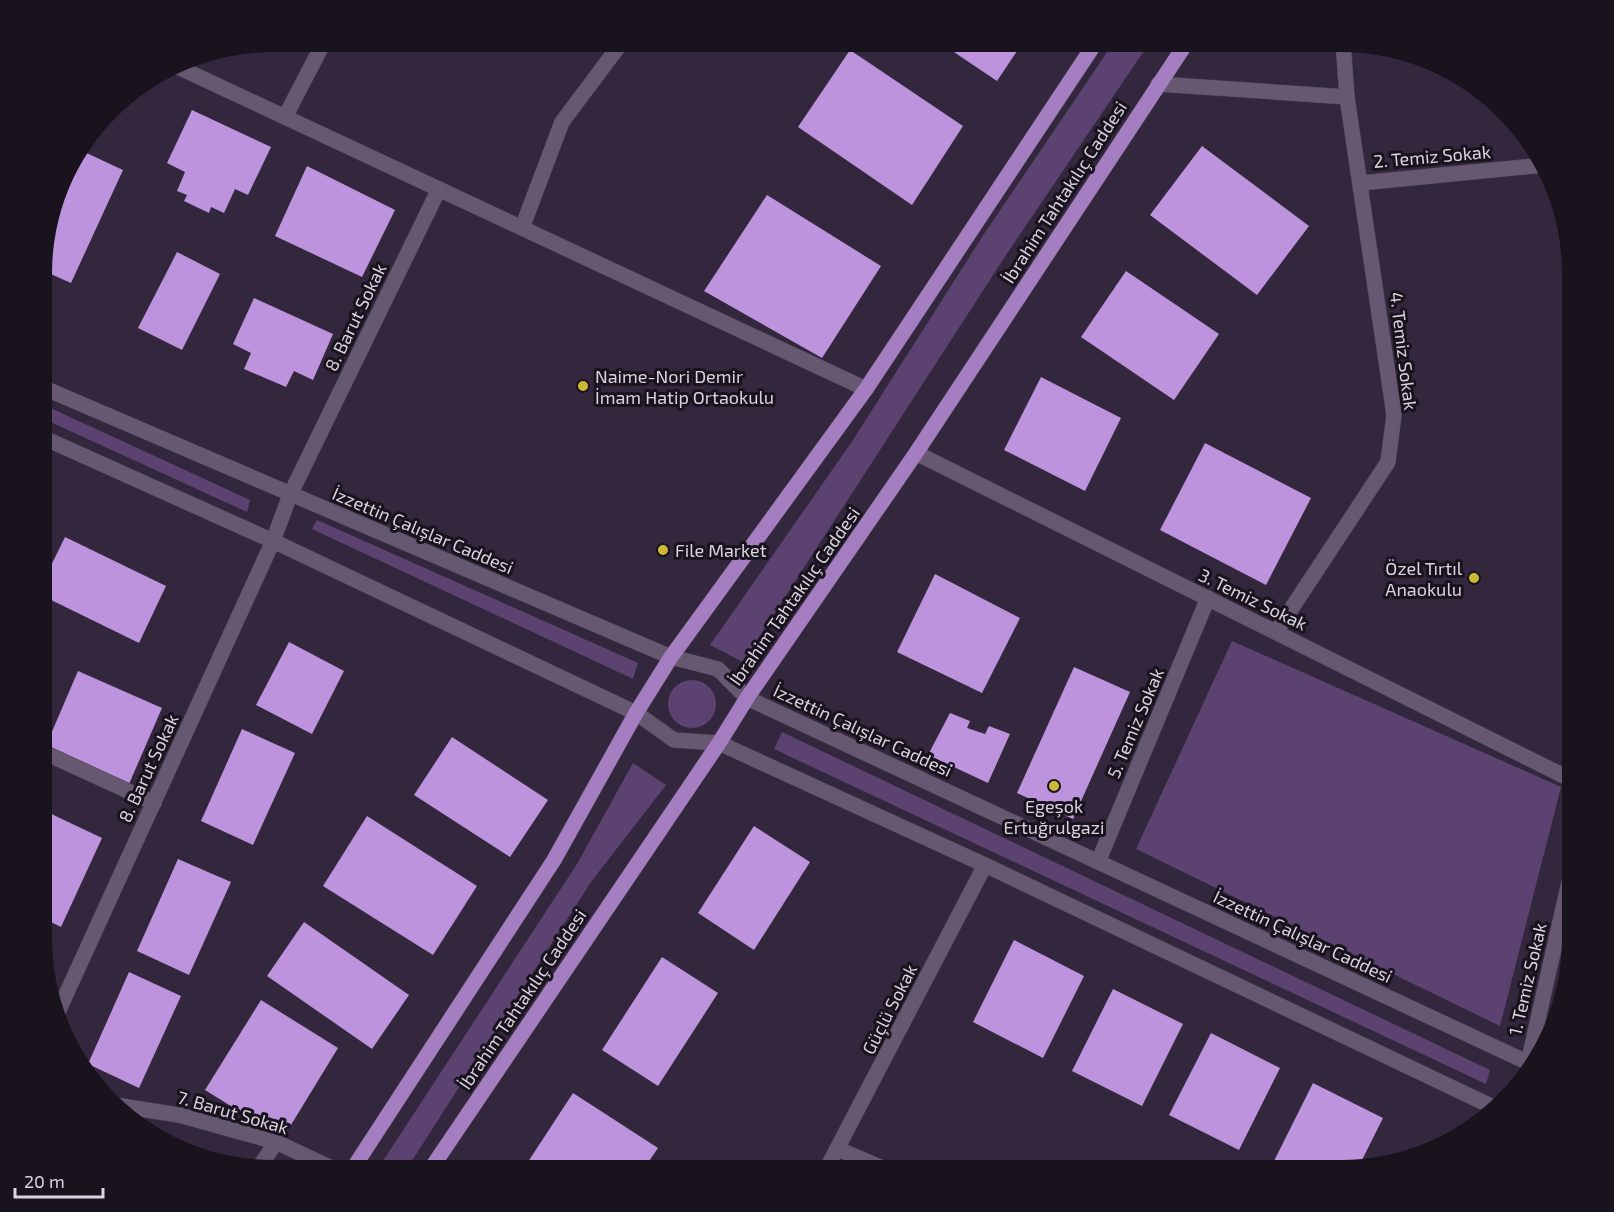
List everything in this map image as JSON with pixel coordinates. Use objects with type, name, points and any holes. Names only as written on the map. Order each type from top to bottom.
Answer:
[{"type":"main road","points":[[359,1160],[554,860],[636,713],[671,657],[866,388],[1089,52]]},
{"type":"main road","name":"İbrahim Tahtakılıç Caddesi","points":[[437,1160],[719,743],[747,698],[916,453],[1180,52]]},
{"type":"street","points":[[285,117],[319,52]]},
{"type":"street","points":[[522,228],[562,122],[614,52]]},
{"type":"street","name":"4. Temiz Sokak","points":[[1276,632],[1388,462],[1394,415],[1347,96],[1344,52]]},
{"type":"street","points":[[186,71],[866,388]]},
{"type":"street","points":[[1158,84],[1347,96]]},
{"type":"street","name":"2. Temiz Sokak","points":[[1361,183],[1534,166]]},
{"type":"street","name":"8. Barut Sokak","points":[[62,1003],[273,542],[290,495],[439,189]]},
{"type":"street","name":"İzzettin Çalışlar Caddesi","points":[[52,391],[671,657],[718,669],[747,698],[1098,862],[1521,1065]]},
{"type":"street","points":[[52,442],[273,542],[636,713],[674,740],[719,743],[985,865],[1487,1104]]},
{"type":"street","name":"3. Temiz Sokak","points":[[916,453],[1562,775]]},
{"type":"street","name":"5. Temiz Sokak","points":[[1098,862],[1208,598]]},
{"type":"street","points":[[52,756],[154,803]]},
{"type":"street","name":"Güçlü Sokak","points":[[832,1160],[985,865]]},
{"type":"street","name":"1. Temiz Sokak","points":[[1532,1048],[1562,914]]},
{"type":"street","name":"7. Barut Sokak","points":[[131,1108],[179,1115],[276,1142],[315,1160]]},
{"type":"street","points":[[264,1159],[276,1142]]},
{"type":"street","points":[[838,1149],[864,1160]]},
{"type":"shaded area","points":[[1107,52],[1143,52],[1006,255],[743,662],[710,645],[851,443],[984,234]]},
{"type":"shaded area","points":[[52,409],[250,500],[247,512],[52,423]]},
{"type":"shaded area","points":[[317,520],[638,663],[633,679],[312,529]]},
{"type":"shaded area","points":[[1232,641],[1561,787],[1500,1026],[1136,849]]},
{"type":"shaded area","points":[[692,680],[709,687],[716,704],[709,721],[692,728],[675,721],[668,704],[675,687]]},
{"type":"shaded area","points":[[782,732],[1490,1070],[1486,1084],[774,749]]},
{"type":"shaded area","points":[[633,763],[666,785],[591,882],[412,1160],[384,1160],[577,864]]},
{"type":"building","points":[[849,52],[853,52],[963,126],[912,205],[798,127]]},
{"type":"building","points":[[954,52],[1016,52],[997,81]]},
{"type":"building","points":[[192,110],[271,147],[248,195],[235,189],[224,213],[211,207],[209,213],[184,201],[187,195],[177,191],[185,172],[167,163]]},
{"type":"building","points":[[1202,146],[1309,226],[1257,295],[1150,215]]},
{"type":"building","points":[[88,154],[123,170],[71,283],[52,275],[54,245],[69,189]]},
{"type":"building","points":[[307,166],[395,210],[362,277],[275,236]]},
{"type":"building","points":[[767,195],[881,266],[822,358],[704,291]]},
{"type":"building","points":[[177,252],[220,274],[182,350],[138,328]]},
{"type":"building","points":[[1126,271],[1219,334],[1174,400],[1081,337]]},
{"type":"building","points":[[254,298],[333,334],[313,380],[294,371],[286,387],[244,369],[251,353],[233,344]]},
{"type":"building","points":[[1041,377],[1121,418],[1085,491],[1004,450]]},
{"type":"building","points":[[1205,443],[1311,498],[1266,585],[1160,530]]},
{"type":"building","points":[[65,537],[166,586],[139,643],[52,600],[52,564]]},
{"type":"building","points":[[935,574],[1020,618],[982,693],[897,652]]},
{"type":"building","points":[[289,642],[344,671],[312,734],[256,705]]},
{"type":"building","points":[[1074,667],[1130,692],[1073,819],[1017,793]]},
{"type":"building","points":[[78,671],[162,708],[129,784],[52,751],[52,732]]},
{"type":"building","points":[[950,713],[970,721],[967,728],[985,734],[989,726],[1010,734],[988,783],[928,755]]},
{"type":"building","points":[[242,729],[295,753],[253,845],[201,821]]},
{"type":"building","points":[[452,737],[548,800],[510,857],[414,795]]},
{"type":"building","points":[[52,814],[102,838],[61,927],[52,922]]},
{"type":"building","points":[[367,816],[477,886],[433,955],[323,886]]},
{"type":"building","points":[[754,826],[810,862],[754,950],[698,913]]},
{"type":"building","points":[[178,859],[231,882],[189,975],[137,951]]},
{"type":"building","points":[[304,922],[409,995],[372,1049],[267,976]]},
{"type":"building","points":[[1014,940],[1084,976],[1043,1058],[973,1022]]},
{"type":"building","points":[[662,957],[718,993],[658,1086],[602,1050]]},
{"type":"building","points":[[129,972],[181,996],[139,1088],[94,1067],[90,1060]]},
{"type":"building","points":[[1113,989],[1183,1024],[1142,1106],[1072,1071]]},
{"type":"building","points":[[261,1000],[338,1048],[283,1138],[205,1090]]},
{"type":"building","points":[[1211,1033],[1280,1068],[1239,1150],[1169,1115]]},
{"type":"building","points":[[1313,1083],[1383,1118],[1363,1158],[1274,1160]]},
{"type":"building","points":[[573,1093],[658,1148],[650,1160],[529,1160]]},
{"type":"place","name":"Naime-Nori Demir İmam Hatip Ortaokulu","points":[[583,386]]},
{"type":"place","name":"File Market","points":[[663,550]]},
{"type":"place","name":"Özel Tırtıl Anaokulu","points":[[1474,578]]},
{"type":"place","name":"Egeşok Ertuğrulgazi","points":[[1054,786]]}]
